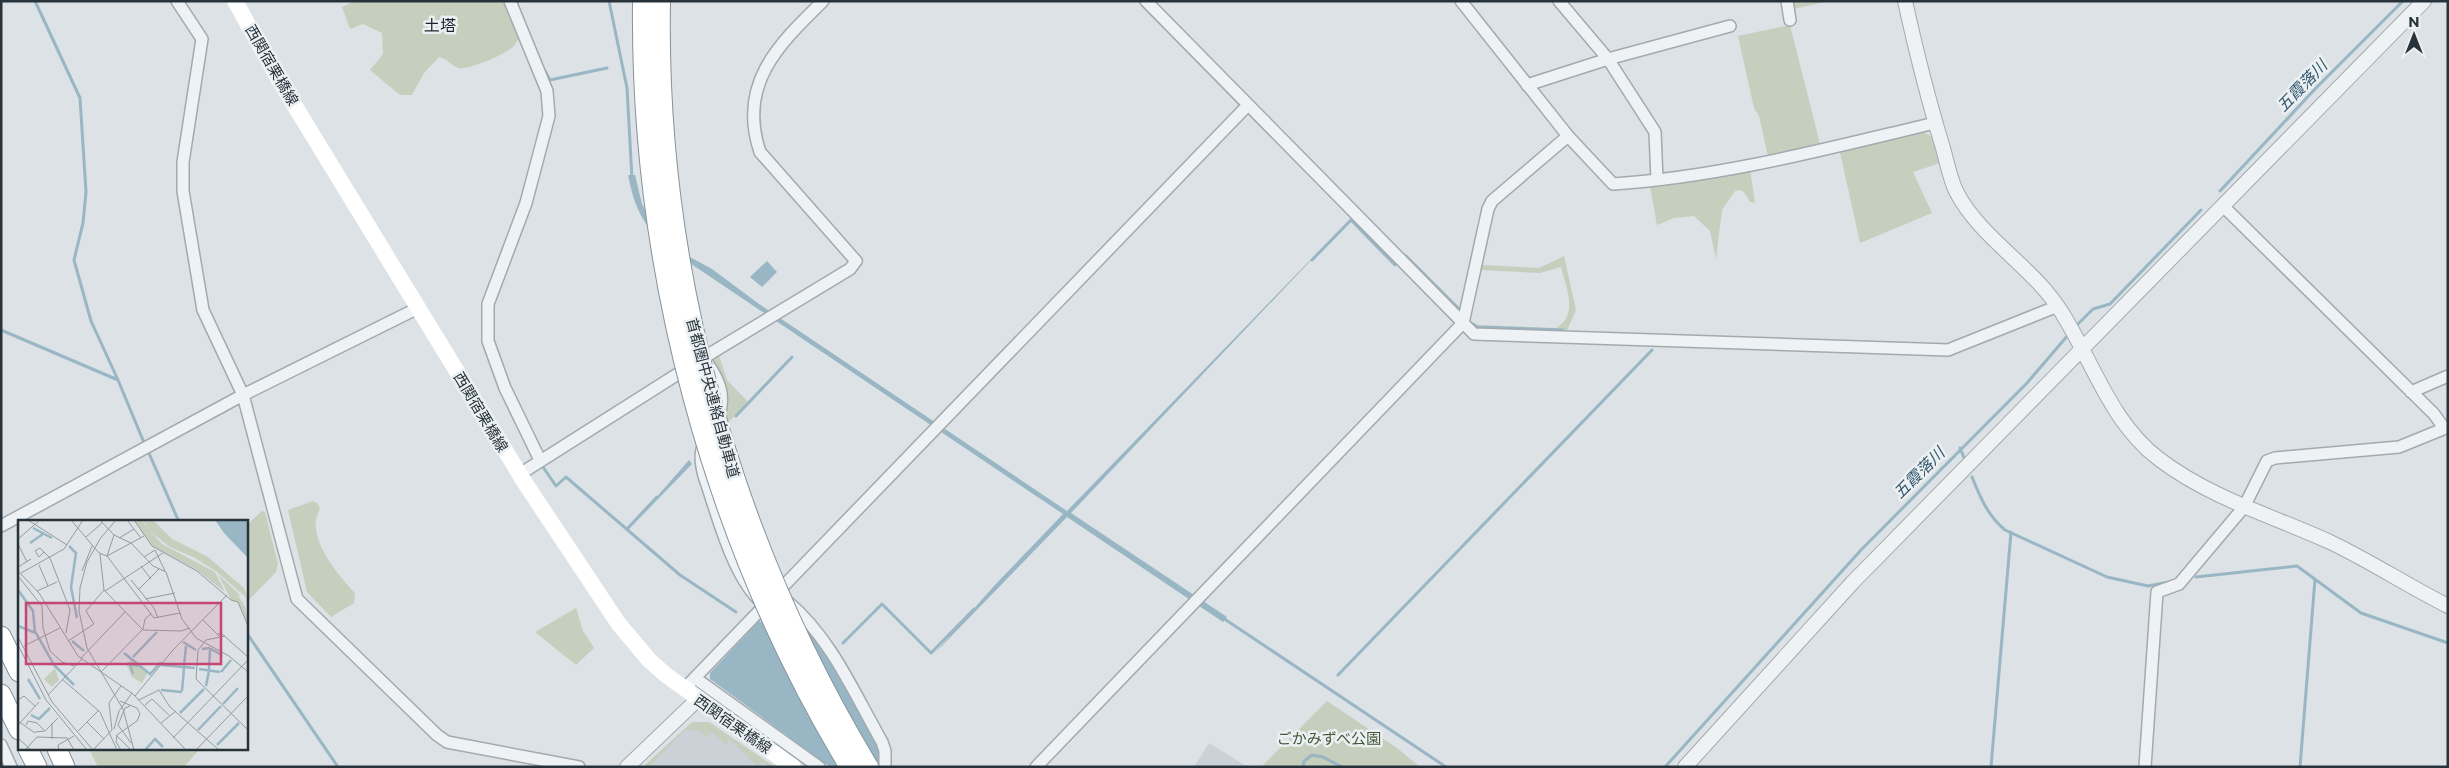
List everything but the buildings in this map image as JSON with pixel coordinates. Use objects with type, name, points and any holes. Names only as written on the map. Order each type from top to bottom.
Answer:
[{"type":"highway","name":"首都圏中央連絡自動車道","points":[[643,1],[645,96],[658,223],[673,310],[694,398],[718,479],[749,564],[788,652],[830,734],[850,767]]},
{"type":"highway","name":"首都圏中央連絡自動車道","points":[[660,1],[661,95],[673,222],[688,306],[710,396],[733,474],[764,558],[802,646],[844,727],[868,767]]},
{"type":"highway","points":[[1,636],[18,670]]},
{"type":"highway","points":[[1,694],[18,728]]},
{"type":"highway","points":[[28,750],[36,767]]},
{"type":"highway","points":[[57,750],[65,767]]},
{"type":"main road","name":"西関宿栗橋線","points":[[235,1],[279,80],[520,474],[618,623],[649,660],[690,684],[698,699],[793,767]]},
{"type":"street","points":[[177,1],[202,39],[183,162],[183,191],[203,310],[243,395],[297,599],[437,735],[447,742],[579,767]]},
{"type":"street","points":[[510,1],[547,91],[550,116],[543,148],[526,203],[488,304],[488,340],[505,388],[540,460]]},
{"type":"street","points":[[520,474],[703,358],[850,269],[856,261],[760,152],[756,139],[757,93],[770,57],[786,36],[823,1]]},
{"type":"street","points":[[1146,1],[1474,334],[1948,350],[2058,306]]},
{"type":"street","points":[[1461,1],[1568,136],[1613,184],[1657,180],[1747,166],[1935,124]]},
{"type":"street","points":[[1559,1],[1608,59],[1655,132],[1657,180]]},
{"type":"street","points":[[1787,1],[1790,20]]},
{"type":"street","points":[[1905,1],[1925,90],[1956,193],[1988,232],[2027,270],[2058,306],[2117,414],[2136,439],[2160,460],[2179,472],[2244,507],[2330,542],[2448,606]]},
{"type":"street","points":[[1685,767],[1852,583],[2081,345],[2223,206],[2424,1]]},
{"type":"street","points":[[1527,85],[1608,59],[1730,26]]},
{"type":"street","points":[[819,767],[690,684],[764,605],[1248,105]]},
{"type":"street","points":[[1036,767],[1463,322],[1488,209],[1492,201],[1568,136]]},
{"type":"street","points":[[2145,767],[2157,592],[2179,584],[2244,507],[2262,467],[2267,461],[2275,458],[2399,448],[2446,427],[2223,206]]},
{"type":"street","points":[[1,526],[155,441],[418,308]]},
{"type":"street","points":[[703,358],[719,382],[722,404],[718,418],[702,448],[700,460],[704,476],[742,580],[764,605]]},
{"type":"street","points":[[2411,392],[2448,376]]},
{"type":"street","points":[[776,593],[806,618],[832,653],[882,742],[885,751],[885,767]]},
{"type":"street","points":[[627,767],[698,699]]},
{"type":"street","points":[[1,745],[11,767]]},
{"type":"shaded area","points":[[692,722],[709,722],[775,767],[643,767]]},
{"type":"shaded area","points":[[1209,743],[1246,766],[1247,767],[1194,767]]},
{"type":"green space","points":[[355,1],[507,1],[520,36],[510,49],[471,67],[459,68],[439,57],[424,73],[412,95],[400,95],[370,70],[383,54],[382,33],[363,24],[350,29],[342,7]]},
{"type":"green space","points":[[1791,1],[1830,1],[1793,9]]},
{"type":"green space","points":[[1790,25],[1820,144],[1768,156],[1759,116],[1754,108],[1738,36]]},
{"type":"green space","points":[[1923,132],[1933,137],[1940,163],[1913,172],[1932,213],[1860,243],[1840,152]]},
{"type":"green space","points":[[1750,169],[1755,203],[1750,202],[1744,192],[1740,190],[1735,191],[1722,210],[1716,259],[1710,231],[1694,216],[1674,218],[1657,225],[1650,187]]},
{"type":"green space","points":[[1564,256],[1576,310],[1565,335],[1477,330],[1471,325],[1471,322],[1478,325],[1556,328],[1567,316],[1569,308],[1568,292],[1561,267],[1540,273],[1481,270],[1482,265],[1539,268]]},
{"type":"green space","points":[[719,356],[727,380],[748,402],[725,426],[711,362]]},
{"type":"green space","points":[[313,501],[320,508],[316,519],[316,529],[322,549],[335,569],[355,593],[354,603],[331,617],[307,592],[288,510]]},
{"type":"green space","points":[[262,511],[265,512],[278,564],[276,572],[248,601],[248,524]]},
{"type":"green space","points":[[576,608],[583,631],[594,648],[576,665],[535,632]]},
{"type":"green space","name":"ごかみずべ公園","points":[[1327,701],[1397,748],[1420,767],[1261,767]]},
{"type":"green space","points":[[692,722],[709,722],[775,767],[770,767],[763,761],[757,766],[730,740],[725,745],[713,732],[707,738],[700,731],[685,730],[649,767],[643,767]]},
{"type":"green space","points":[[90,750],[199,750],[184,767],[98,767]]},
{"type":"water","points":[[628,175],[635,175],[642,204],[657,232],[688,256],[712,269],[759,304],[1067,511],[1352,217],[1071,513],[1227,617],[1223,622],[1067,517],[933,655],[993,587],[1063,514],[672,251],[662,243],[642,218]]},
{"type":"water","points":[[767,261],[777,272],[762,287],[750,277]]},
{"type":"water","points":[[689,460],[692,464],[626,532]]},
{"type":"water","points":[[783,598],[829,654],[879,749],[880,767],[830,767],[710,679],[710,673],[759,621],[765,623]]},
{"type":"waterway","points":[[35,1],[80,98],[86,192],[83,223],[74,260],[91,321],[118,380]]},
{"type":"waterway","points":[[516,1],[524,22]]},
{"type":"waterway","points":[[609,1],[627,88],[632,179]]},
{"type":"waterway","name":"五霞落川","points":[[2220,191],[2316,88],[2403,1]]},
{"type":"waterway","points":[[545,71],[550,80],[607,68]]},
{"type":"waterway","name":"五霞落川","points":[[2075,327],[2093,309],[2110,304],[2201,210]]},
{"type":"waterway","points":[[1312,260],[1351,220],[1395,265]]},
{"type":"waterway","points":[[1406,256],[1458,308]]},
{"type":"waterway","points":[[1473,324],[1477,327],[1563,330]]},
{"type":"waterway","points":[[1,330],[118,380],[145,445]]},
{"type":"waterway","name":"五霞落川","points":[[1665,767],[1861,550],[2027,383],[2069,334]]},
{"type":"waterway","points":[[1338,675],[1652,350]]},
{"type":"waterway","points":[[736,416],[792,357]]},
{"type":"waterway","points":[[1960,448],[1965,460]]},
{"type":"waterway","points":[[148,451],[178,520]]},
{"type":"waterway","points":[[543,467],[556,486],[566,477],[680,575],[736,612]]},
{"type":"waterway","points":[[1972,477],[1981,499],[1989,512],[2005,530],[2107,577],[2148,586],[2169,582]]},
{"type":"waterway","points":[[627,529],[657,497]]},
{"type":"waterway","points":[[1991,767],[2011,532]]},
{"type":"waterway","points":[[2196,577],[2297,566],[2361,613],[2448,643]]},
{"type":"waterway","points":[[2300,767],[2315,579]]},
{"type":"waterway","points":[[843,643],[882,604],[931,653],[974,609]]},
{"type":"waterway","points":[[1223,618],[1446,767]]},
{"type":"waterway","points":[[248,635],[338,767]]},
{"type":"waterway","points":[[1303,767],[1304,761],[1312,755],[1323,757],[1342,767]]},
{"type":"district","name":"土塔","points":[[440,25]]}]
